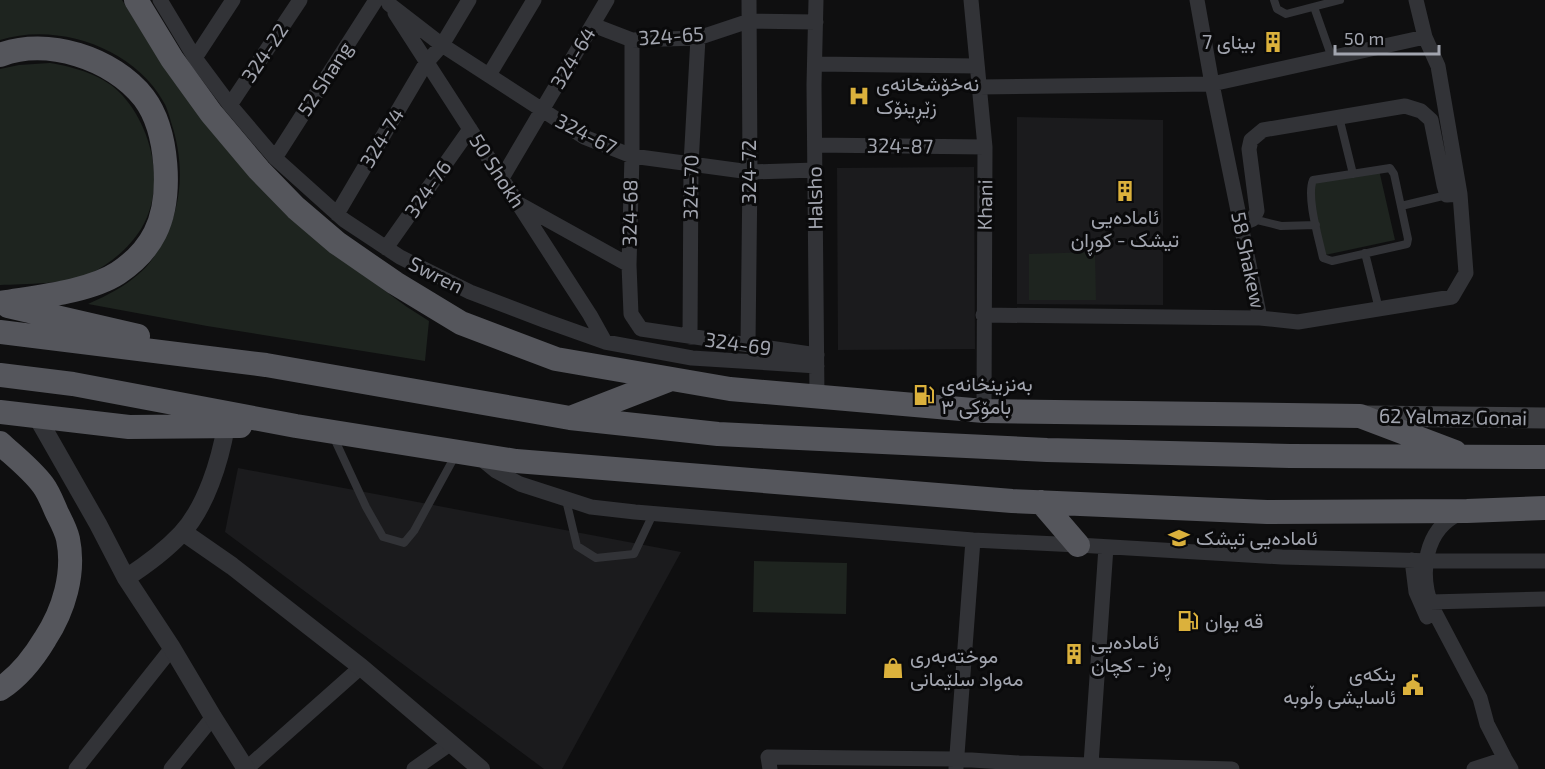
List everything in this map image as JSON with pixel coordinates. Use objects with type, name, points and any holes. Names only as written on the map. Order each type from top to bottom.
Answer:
[{"type":"highway","points":[[136,0],[172,59],[211,113],[259,170],[296,208],[337,243],[395,283],[461,322],[556,359],[730,389],[984,411],[1360,416],[1468,457]]},
{"type":"highway","points":[[0,55],[22,49],[54,50],[92,59],[105,66],[124,79],[152,111],[166,166],[165,197],[155,233],[143,251],[132,261],[117,273],[94,284],[0,304]]},
{"type":"highway","points":[[0,304],[266,365]]},
{"type":"highway","points":[[0,332],[266,365],[570,418],[718,434],[1047,450],[1290,456],[1545,457]]},
{"type":"highway","points":[[0,375],[73,384],[296,426],[516,461],[1041,502],[1267,512],[1467,511],[1545,508]]},
{"type":"highway","points":[[570,418],[671,379]]},
{"type":"highway","points":[[0,412],[129,427],[296,426]]},
{"type":"highway","points":[[0,443],[42,484],[68,536],[70,557],[69,580],[64,602],[55,624],[27,665],[16,678],[0,689]]},
{"type":"highway","points":[[1041,502],[1078,545]]},
{"type":"main road","name":"62 Yalmaz Gonai","points":[[1360,416],[1545,418]]},
{"type":"street","name":"Swren","points":[[160,0],[195,58],[274,158],[344,220],[400,257],[470,292],[605,342],[692,358],[817,361]]},
{"type":"street","points":[[195,58],[233,0]]},
{"type":"street","name":"324-22","points":[[230,105],[300,0]]},
{"type":"street","name":"324-74","points":[[337,214],[426,63],[442,45],[469,0]]},
{"type":"street","points":[[489,75],[534,0]]},
{"type":"street","name":"324-64","points":[[502,178],[607,0]]},
{"type":"street","name":"324-72","points":[[748,344],[749,0]]},
{"type":"street","name":"Halsho","points":[[816,0],[817,397]]},
{"type":"street","name":"Khani","points":[[971,0],[985,147],[984,411]]},
{"type":"street","name":"58 Shakew","points":[[983,315],[1260,318],[1247,222],[1212,84],[1197,0]]},
{"type":"street","points":[[1260,318],[1298,322],[1452,297],[1466,273],[1438,66],[1425,37],[1416,0]]},
{"type":"street","name":"324-67","points":[[384,1],[442,45],[584,137],[632,156],[750,172],[815,170]]},
{"type":"street","name":"50 Shokh","points":[[384,1],[502,178],[605,342]]},
{"type":"street","name":"52 Shang","points":[[274,158],[384,1]]},
{"type":"street","name":"324-65","points":[[593,25],[632,40],[698,38],[749,21],[816,22]]},
{"type":"street","points":[[979,87],[1212,84],[1425,37]]},
{"type":"street","name":"324-70","points":[[690,338],[691,164],[698,38]]},
{"type":"street","name":"324-68","points":[[631,314],[629,265],[632,40]]},
{"type":"street","points":[[815,64],[977,66]]},
{"type":"street","points":[[1247,222],[1257,211],[1249,149],[1251,140],[1263,130],[1405,106],[1421,111],[1431,120],[1444,185],[1454,195]]},
{"type":"street","name":"324-76","points":[[386,248],[470,129]]},
{"type":"street","name":"324-87","points":[[815,145],[985,147]]},
{"type":"street","points":[[518,204],[629,265]]},
{"type":"street","name":"324-69","points":[[631,314],[641,329],[690,338],[748,344],[817,361]]},
{"type":"street","points":[[37,417],[126,578],[246,769],[361,667]]},
{"type":"street","points":[[126,578],[153,560],[183,532],[196,513],[211,482],[222,449],[226,426]]},
{"type":"street","points":[[466,452],[520,484],[566,500],[591,507],[653,514],[973,540],[1282,557],[1419,561],[1545,561]]},
{"type":"street","points":[[1467,511],[1441,526],[1430,543],[1419,561],[1416,592],[1470,702],[1487,724],[1508,764],[1474,769]]},
{"type":"street","points":[[183,532],[232,566],[361,667],[481,769]]},
{"type":"street","points":[[956,764],[973,540]]},
{"type":"street","points":[[1091,764],[1106,547]]},
{"type":"street","points":[[1419,561],[1430,602],[1480,698],[1487,724]]},
{"type":"street","points":[[1430,602],[1545,599]]},
{"type":"street","points":[[76,769],[172,648]]},
{"type":"street","points":[[171,769],[213,717]]},
{"type":"street","points":[[414,769],[451,743]]},
{"type":"street","points":[[771,769],[768,757],[1020,766],[1091,764],[1232,769]]},
{"type":"lane","points":[[1274,0],[1277,9],[1286,14],[1340,0]]},
{"type":"lane","points":[[1314,7],[1332,58]]},
{"type":"lane","points":[[1339,117],[1353,174]]},
{"type":"lane","points":[[1390,168],[1394,174],[1408,239],[1407,244],[1332,261],[1323,258],[1310,187],[1313,180],[1353,174],[1390,168]]},
{"type":"lane","points":[[1401,206],[1454,195]]},
{"type":"lane","points":[[1247,222],[1281,226],[1316,225]]},
{"type":"lane","points":[[1365,253],[1379,309]]},
{"type":"lane","points":[[331,431],[366,507],[383,537],[404,543],[466,452]]},
{"type":"lane","points":[[566,500],[577,546],[596,558],[634,554],[653,514]]},
{"type":"shaded area","points":[[0,0],[122,0],[165,68],[321,244],[429,321],[425,361],[207,326],[88,304],[116,290],[142,271],[155,255],[168,231],[174,216],[180,185],[178,154],[169,117],[164,103],[150,82],[114,54],[69,37],[46,34],[22,35],[0,40]]},
{"type":"shaded area","points":[[50,63],[70,67],[99,78],[123,96],[142,125],[148,142],[153,160],[153,196],[149,213],[136,236],[119,254],[97,270],[71,280],[0,285],[0,69]]},
{"type":"shaded area","points":[[1017,117],[1163,120],[1163,305],[1017,304]]},
{"type":"shaded area","points":[[974,167],[975,349],[838,350],[837,168]]},
{"type":"shaded area","points":[[1379,170],[1395,240],[1325,255],[1310,184]]},
{"type":"shaded area","points":[[1095,252],[1096,300],[1029,300],[1029,254]]},
{"type":"shaded area","points":[[238,468],[681,552],[562,769],[544,769],[225,532]]},
{"type":"shaded area","points":[[754,561],[847,563],[846,614],[753,612]]},
{"type":"place","name":"بيناى 7","points":[[1273,42]]},
{"type":"place","name":"نەخۆشخانەی زێڕینۆک","points":[[859,96]]},
{"type":"place","name":"ئامادەیی تیشک - کوڕان","points":[[1125,191]]},
{"type":"place","name":"بەنزینخانەی بامۆکی ٣","points":[[924,395]]},
{"type":"place","name":"ئامادەیی تیشک","points":[[1179,538]]},
{"type":"place","name":"قه یوان","points":[[1188,621]]},
{"type":"place","name":"ئامادەیی ڕەز - کچان","points":[[1074,654]]},
{"type":"place","name":"موختەبەری مەواد سلێمانی","points":[[893,668]]},
{"type":"place","name":"بنکەی ئاسایشی وڵوبە","points":[[1413,685]]}]
